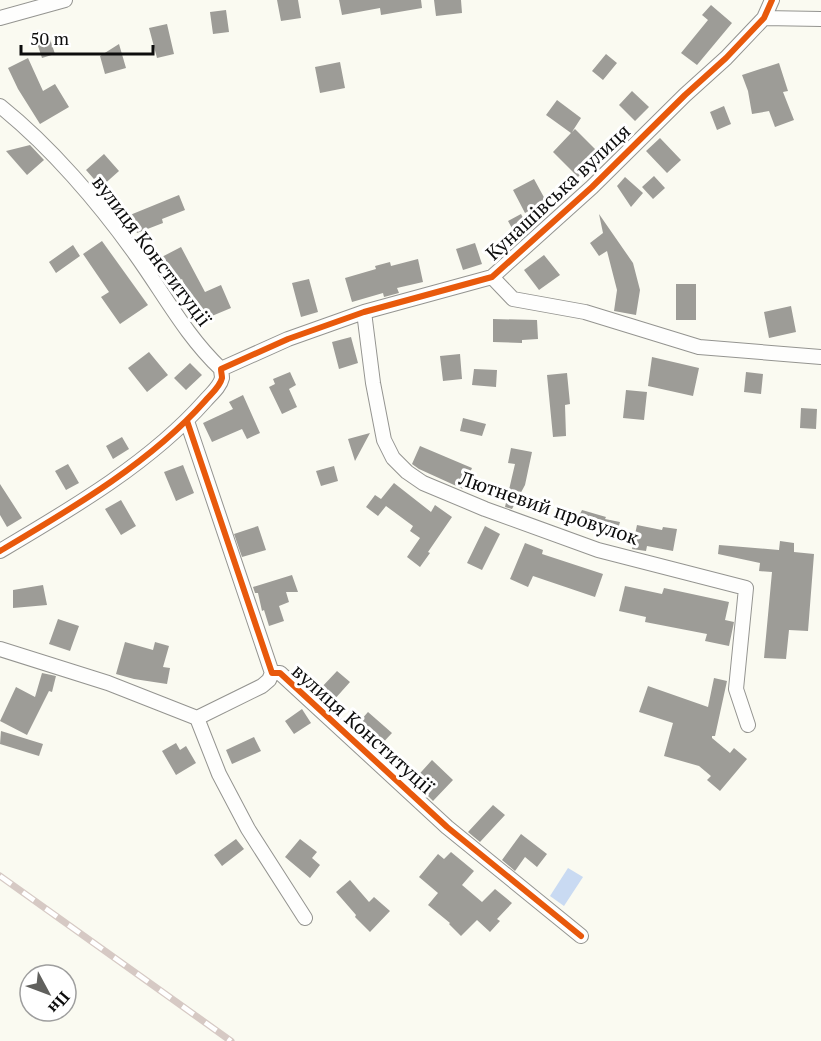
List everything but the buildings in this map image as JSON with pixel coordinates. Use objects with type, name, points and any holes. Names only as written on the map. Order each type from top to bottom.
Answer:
[{"type":"street","points":[[0,18],[64,0]]},
{"type":"street","name":"Кунашівська вулиця","points":[[221,369],[288,339],[364,312],[492,277],[592,187],[726,58],[764,18],[772,0]]},
{"type":"street","points":[[764,18],[821,19]]},
{"type":"street","name":"вулиця Конституції","points":[[0,106],[44,146],[106,216],[136,255],[186,329],[221,369]]},
{"type":"street","points":[[492,277],[513,299],[585,312],[699,347],[821,357]]},
{"type":"street","name":"Лютневий провулок","points":[[364,312],[373,383],[384,440],[393,458],[407,472],[423,483],[485,509],[598,550],[746,588],[736,689],[748,725]]},
{"type":"street","points":[[0,550],[86,498],[187,421],[217,387],[222,378],[221,369]]},
{"type":"street","name":"вулиця Конституції","points":[[187,421],[272,673],[280,673],[447,827],[581,936]]},
{"type":"street","points":[[0,649],[108,683],[197,718],[219,774],[248,829],[305,918]]},
{"type":"street","points":[[197,718],[262,686],[269,680],[272,673]]},
{"type":"water","points":[[568,868],[583,877],[564,906],[550,896]]},
{"type":"railway","points":[[0,876],[231,1041]]},
{"type":"cycle path","points":[[0,551],[108,484],[160,445],[217,387],[222,378],[221,369],[288,339],[364,312],[492,277],[592,187],[726,58],[764,18],[772,0]]},
{"type":"cycle path","points":[[187,421],[272,673],[280,673],[447,827],[581,936]]}]
